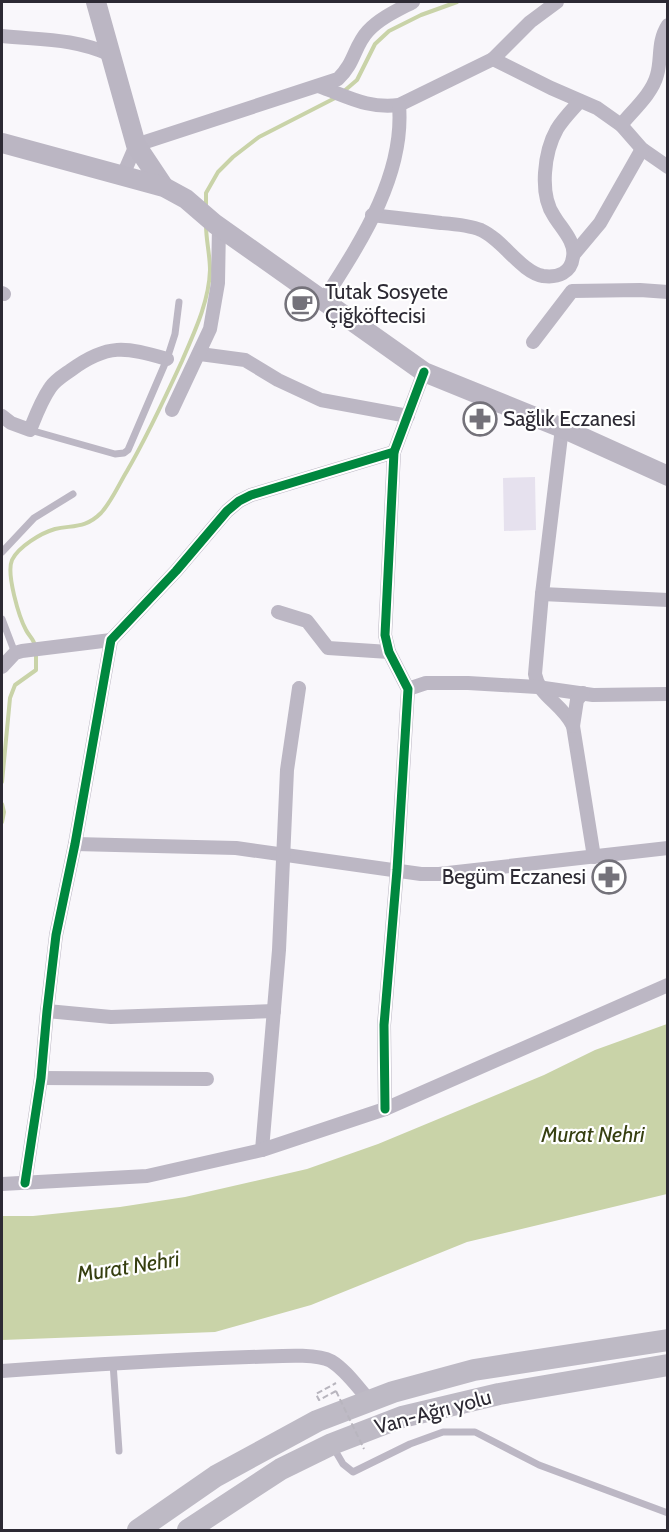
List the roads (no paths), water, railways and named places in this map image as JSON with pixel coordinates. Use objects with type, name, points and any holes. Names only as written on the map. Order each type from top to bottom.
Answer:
[{"type":"main road","points":[[96,2],[136,145],[164,187]]},
{"type":"main road","points":[[2,143],[164,187],[186,199],[217,225],[424,372],[562,428],[668,476]]},
{"type":"main road","points":[[138,1530],[216,1476],[317,1422],[393,1392],[474,1370],[668,1340]]},
{"type":"main road","name":"Van-Ağrı yolu","points":[[188,1530],[281,1469],[332,1444],[402,1417],[499,1394],[668,1365]]},
{"type":"main road","points":[[370,1401],[381,1425]]},
{"type":"street","points":[[123,175],[136,145],[325,89],[347,70],[368,31],[412,2]]},
{"type":"street","points":[[530,22],[542,2]]},
{"type":"street","points":[[325,89],[352,101],[383,107],[399,105],[493,59],[530,22],[557,2]]},
{"type":"street","points":[[621,125],[654,84],[658,73],[660,41],[668,25]]},
{"type":"street","points":[[2,36],[73,42],[91,46],[111,55]]},
{"type":"street","points":[[493,59],[597,108],[621,125],[642,149],[668,167]]},
{"type":"street","points":[[574,254],[564,231],[549,207],[544,187],[550,143],[558,127],[580,101]]},
{"type":"street","points":[[323,301],[353,253],[379,203],[396,153],[399,137],[399,105]]},
{"type":"street","points":[[372,215],[479,229],[495,238],[527,267],[540,275],[562,275],[568,270],[574,254],[600,223],[642,149]]},
{"type":"street","points":[[172,410],[200,354],[216,307],[217,225]]},
{"type":"street","points":[[562,275],[572,291]]},
{"type":"street","points":[[572,291],[668,292]]},
{"type":"street","points":[[533,342],[572,291]]},
{"type":"street","points":[[2,416],[11,423],[30,430],[42,400],[52,385],[95,353],[113,349],[140,351],[167,359]]},
{"type":"street","points":[[200,354],[245,360],[278,380],[321,400],[408,416]]},
{"type":"street","points":[[385,1108],[384,1025],[397,870],[408,689],[389,652],[386,635],[394,452],[424,372]]},
{"type":"street","points":[[562,428],[535,661],[537,687],[564,711],[573,726]]},
{"type":"street","points":[[25,1183],[41,1078],[56,935],[75,844],[111,640],[176,571],[227,511],[239,501],[251,495],[394,452]]},
{"type":"street","points":[[542,594],[668,600]]},
{"type":"street","points":[[278,612],[307,621],[328,648],[389,652]]},
{"type":"street","points":[[2,667],[18,652],[111,640]]},
{"type":"street","points":[[408,689],[426,683],[537,687],[616,696],[668,694]]},
{"type":"street","points":[[262,1150],[274,1011],[288,758],[298,688]]},
{"type":"street","points":[[583,693],[578,700],[573,726],[594,857]]},
{"type":"street","points":[[75,844],[236,848],[438,874],[668,848]]},
{"type":"street","points":[[2,1184],[147,1176],[262,1150],[385,1108],[668,985]]},
{"type":"street","points":[[47,1011],[111,1017],[274,1011]]},
{"type":"street","points":[[41,1078],[207,1079]]},
{"type":"street","points":[[2,1371],[290,1356],[320,1358],[332,1362],[370,1401]]},
{"type":"lane","points":[[30,430],[115,454],[124,453],[131,447],[167,359],[175,334],[179,303]]},
{"type":"lane","points":[[2,552],[34,518],[73,494]]},
{"type":"lane","points":[[2,619],[18,652]]},
{"type":"lane","points":[[113,1364],[119,1451]]},
{"type":"lane","points":[[332,1444],[343,1464],[353,1472],[410,1444],[443,1432],[475,1432],[539,1465],[668,1512]]},
{"type":"water","name":"Murat Nehri","points":[[667,1024],[667,1194],[467,1242],[311,1305],[215,1332],[2,1340],[2,1216],[33,1216],[120,1207],[185,1197],[307,1169],[378,1144],[544,1075],[595,1050]]},
{"type":"waterway","points":[[343,92],[357,80],[375,44],[389,31],[421,15],[457,2]]},
{"type":"waterway","points":[[206,209],[206,193],[218,172],[233,157],[259,137],[337,97]]},
{"type":"waterway","points":[[35,646],[23,624],[17,606],[12,585],[12,560],[30,541],[43,534],[55,529],[79,525],[95,518],[112,498],[156,416],[200,317],[207,294],[210,270],[206,225]]},
{"type":"waterway","points":[[2,782],[10,698],[15,685],[36,670],[36,653]]},
{"type":"waterway","points":[[2,804],[4,812],[2,822]]},
{"type":"place","name":"Tutak Sosyete Çiğköftecisi","points":[[302,304]]},
{"type":"place","name":"Sağlık Eczanesi","points":[[480,419]]},
{"type":"place","name":"Begüm Eczanesi","points":[[609,877]]}]
